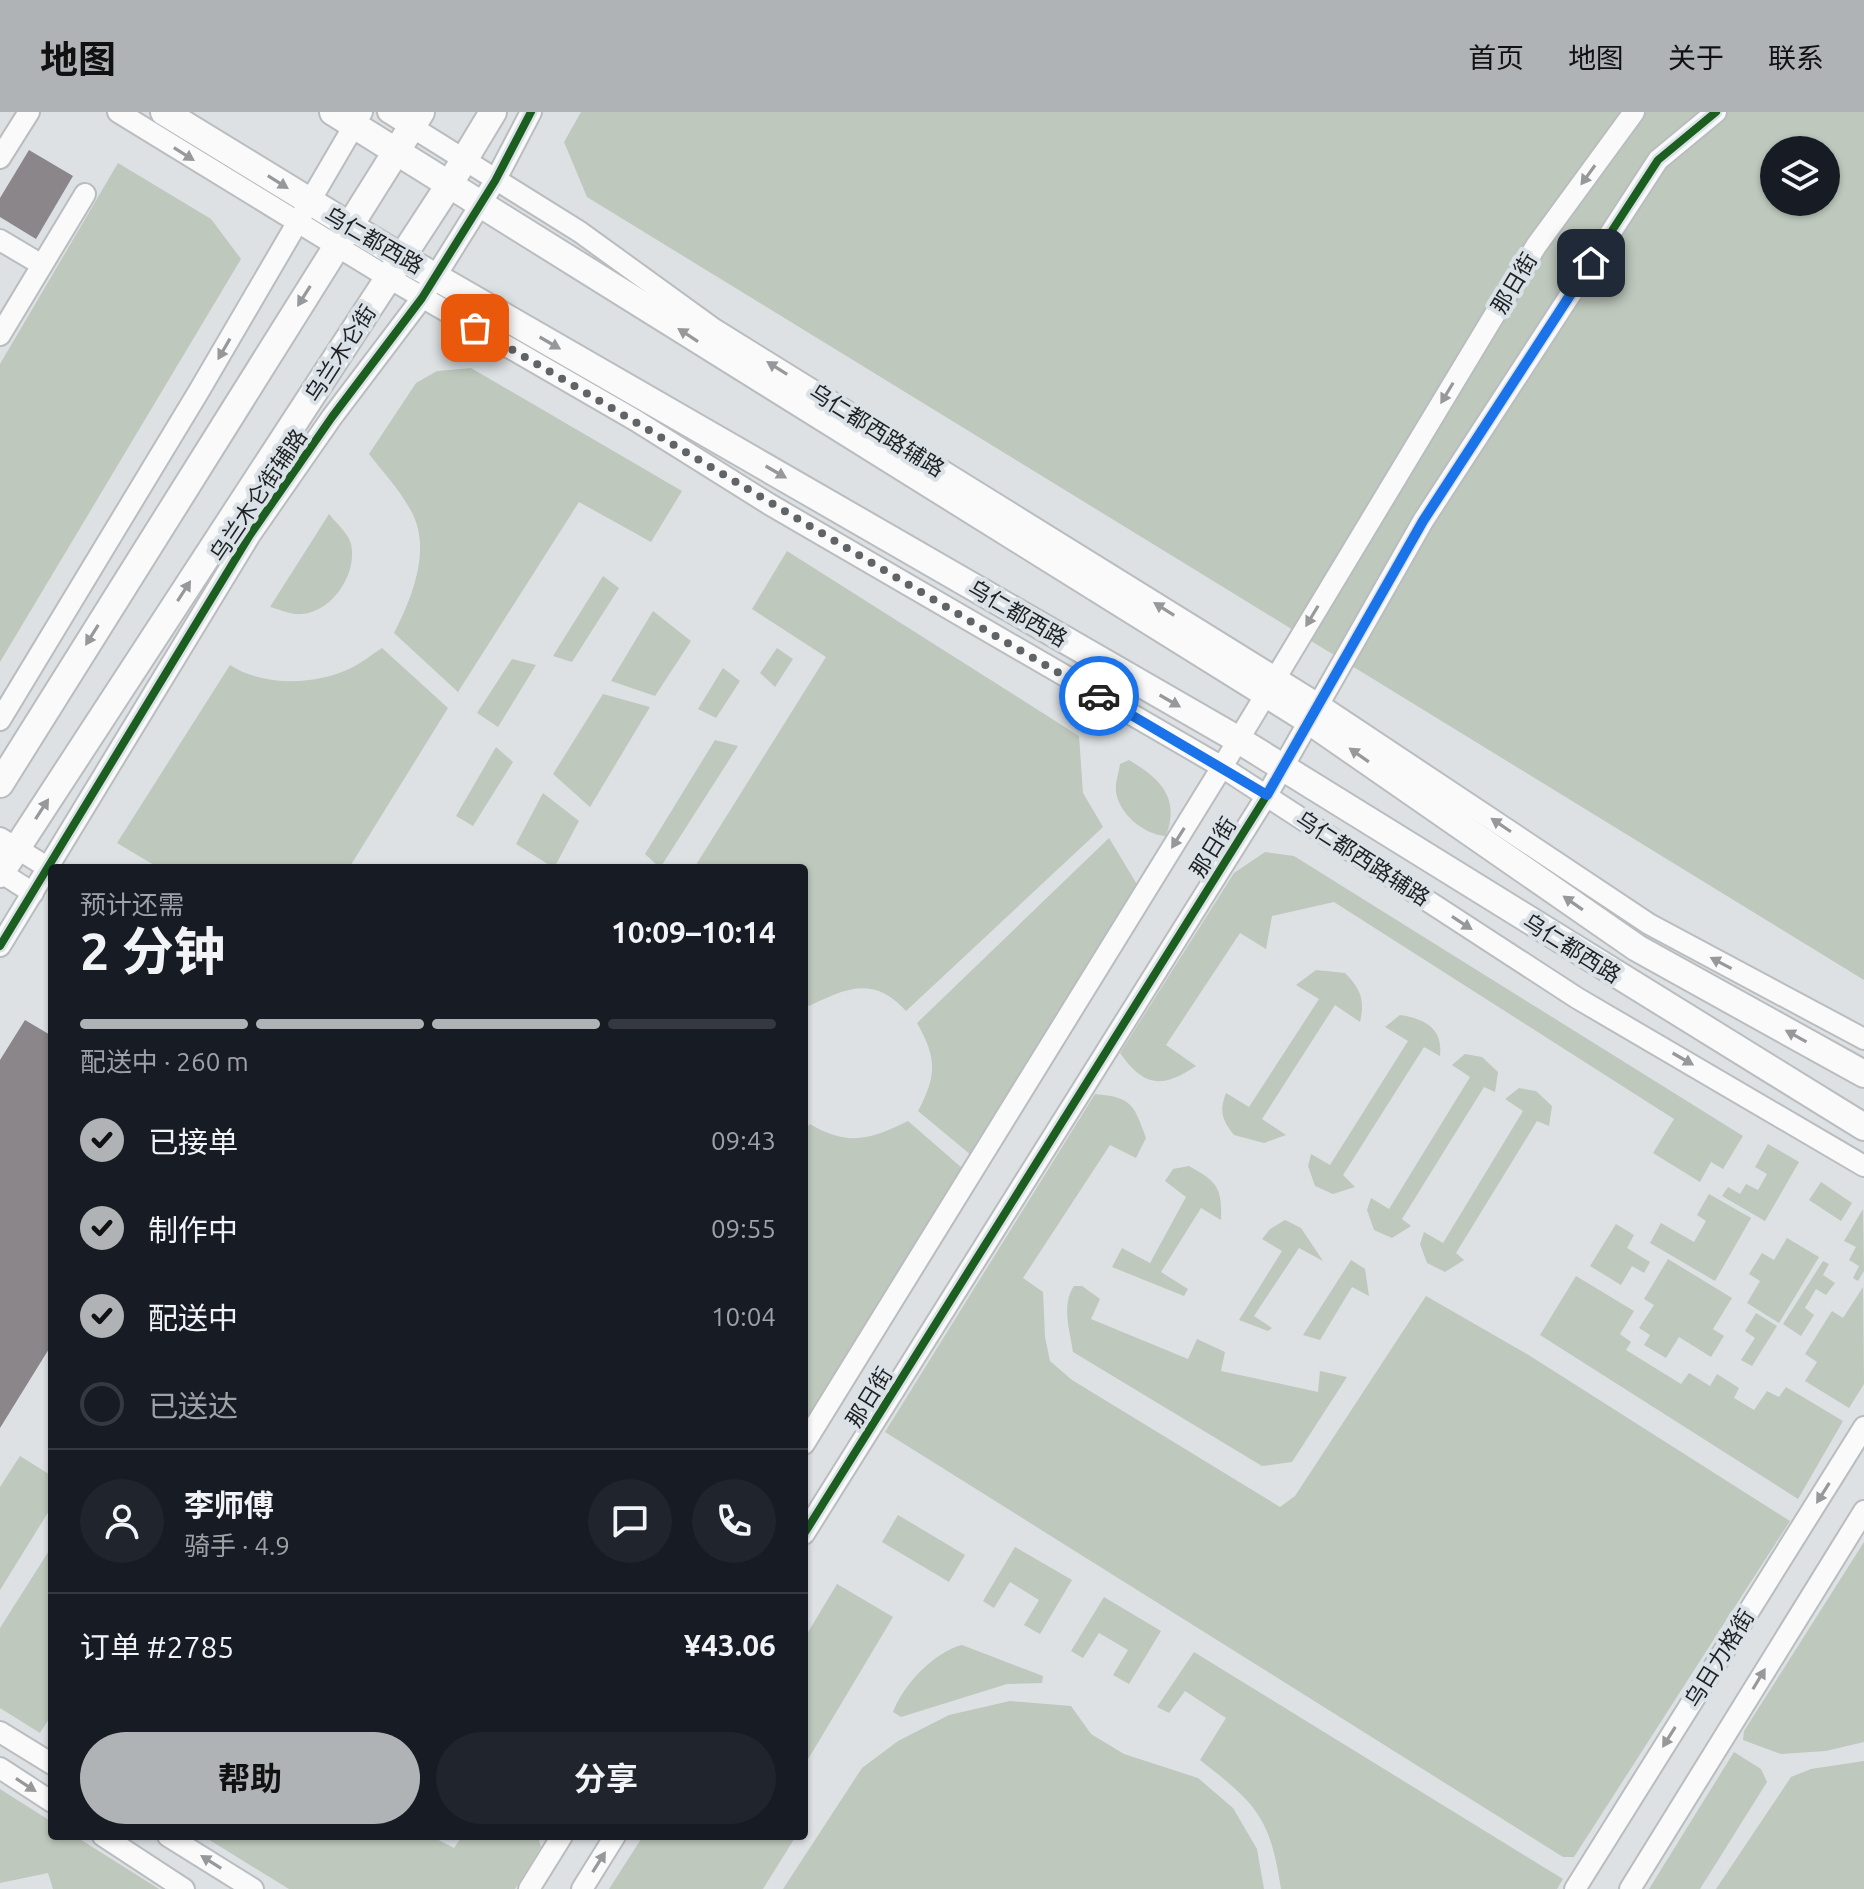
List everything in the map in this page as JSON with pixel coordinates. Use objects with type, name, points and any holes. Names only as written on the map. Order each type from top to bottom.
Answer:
[{"type":"main road","name":"乌仁都西路","points":[[164,112],[304,212],[395,268],[1237,739],[1864,1127]]},
{"type":"main road","name":"乌兰木仑街","points":[[0,873],[8,843],[395,268],[493,112]]},
{"type":"main road","name":"乌仁都西路","points":[[350,116],[449,185],[606,280],[684,332],[1314,712],[1637,948],[1864,1074]]},
{"type":"main road","points":[[0,784],[417,120]]},
{"type":"street","points":[[0,158],[29,112]]},
{"type":"street","points":[[118,112],[304,212]]},
{"type":"street","name":"乌仁都西路辅路","points":[[388,112],[417,120],[465,161],[580,232],[714,329],[1270,685]]},
{"type":"street","name":"乌兰木仑街辅路","points":[[49,864],[250,535],[332,417],[429,287],[495,181],[531,112]]},
{"type":"street","name":"那日街","points":[[808,1438],[1222,767],[1536,246],[1634,112]]},
{"type":"street","name":"那日街","points":[[808,1528],[1267,795],[1423,521],[1658,160],[1716,112]]},
{"type":"street","points":[[0,720],[304,212],[350,116]]},
{"type":"street","points":[[0,335],[85,194]]},
{"type":"street","points":[[0,240],[42,265]]},
{"type":"street","name":"乌仁都西路辅路","points":[[429,287],[769,504],[1222,767],[1577,998],[1864,1166]]},
{"type":"street","points":[[1314,712],[1649,924],[1864,1039]]},
{"type":"street","points":[[8,843],[47,867]]},
{"type":"street","name":"乌兰木仑街辅路","points":[[0,946],[47,867]]},
{"type":"street","points":[[0,873],[33,893]]},
{"type":"street","name":"乌日力格街","points":[[1575,1889],[1864,1427]]},
{"type":"street","name":"乌日力格街","points":[[1630,1889],[1864,1511]]},
{"type":"street","points":[[0,1732],[48,1762]]},
{"type":"street","points":[[0,1768],[48,1799]]},
{"type":"street","points":[[109,1840],[184,1889]]},
{"type":"street","points":[[174,1840],[253,1889]]},
{"type":"street","points":[[529,1889],[560,1840]]},
{"type":"street","points":[[582,1889],[613,1840]]},
{"type":"shaded area","points":[[581,112],[1864,112],[1864,980],[587,197],[564,142]]},
{"type":"shaded area","points":[[118,163],[211,219],[241,259],[0,662],[0,364]]},
{"type":"shaded area","points":[[471,368],[682,491],[651,542],[579,502],[458,692],[394,633],[413,588],[420,556],[420,539],[417,524],[406,502],[369,454],[416,383],[437,371]]},
{"type":"shaded area","points":[[329,514],[351,544],[350,569],[345,581],[330,602],[319,609],[295,614],[270,607]]},
{"type":"shaded area","points":[[787,551],[1079,736],[1083,793],[1103,827],[906,1011],[883,992],[859,988],[808,1005],[808,864],[697,864],[826,657],[752,609]]},
{"type":"shaded area","points":[[603,576],[619,588],[572,662],[553,656]]},
{"type":"shaded area","points":[[653,611],[691,641],[655,696],[611,681]]},
{"type":"shaded area","points":[[382,648],[448,708],[351,864],[152,864],[117,843],[230,665],[257,677],[289,681],[321,678],[359,664]]},
{"type":"shaded area","points":[[777,648],[793,659],[775,687],[760,673]]},
{"type":"shaded area","points":[[512,659],[536,665],[498,727],[477,713]]},
{"type":"shaded area","points":[[723,668],[740,681],[716,718],[698,709]]},
{"type":"shaded area","points":[[603,694],[650,707],[590,807],[553,774]]},
{"type":"shaded area","points":[[715,740],[738,746],[663,864],[656,864],[645,854]]},
{"type":"shaded area","points":[[496,747],[513,762],[473,826],[456,816]]},
{"type":"shaded area","points":[[1129,760],[1165,791],[1171,811],[1166,836],[1141,827],[1127,815],[1118,799],[1116,791],[1120,764]]},
{"type":"shaded area","points":[[543,793],[579,821],[556,864],[548,864],[516,844]]},
{"type":"shaded area","points":[[1109,838],[1138,886],[971,1155],[918,1111],[929,1087],[932,1067],[928,1046],[917,1023]]},
{"type":"shaded area","points":[[1265,852],[1294,856],[1743,1136],[1723,1169],[1711,1162],[1700,1182],[1653,1153],[1674,1119],[1334,902],[1272,916],[1266,949],[1240,933],[1166,1045],[1196,1066],[1163,1081],[1154,1081],[1137,1073],[1120,1053],[1234,873]]},
{"type":"shaded area","points":[[1316,970],[1345,973],[1362,1001],[1360,1022],[1335,1005],[1262,1119],[1286,1135],[1264,1143],[1234,1135],[1223,1115],[1226,1093],[1249,1107],[1319,999],[1296,985]]},
{"type":"shaded area","points":[[1400,1015],[1418,1019],[1436,1032],[1440,1056],[1424,1047],[1343,1175],[1355,1187],[1333,1194],[1315,1186],[1308,1166],[1311,1154],[1330,1165],[1408,1041],[1385,1027]]},
{"type":"shaded area","points":[[1465,1054],[1482,1057],[1498,1072],[1495,1092],[1484,1087],[1402,1219],[1411,1226],[1392,1238],[1374,1230],[1367,1210],[1371,1198],[1389,1209],[1470,1077],[1452,1065]]},
{"type":"shaded area","points":[[1519,1088],[1536,1091],[1552,1106],[1549,1126],[1537,1121],[1456,1253],[1464,1260],[1445,1272],[1427,1263],[1420,1244],[1424,1232],[1443,1243],[1523,1111],[1505,1099]]},
{"type":"shaded area","points":[[1095,1094],[1117,1098],[1130,1105],[1146,1138],[1136,1158],[1110,1145],[1023,1278],[1043,1292],[1045,1337],[1050,1361],[1072,1380],[1280,1507],[1295,1496],[1426,1296],[1527,1354],[1790,1521],[1574,1857],[1563,1857],[885,1432]]},
{"type":"shaded area","points":[[908,1121],[962,1168],[808,1418],[808,1126],[810,1124],[848,1138],[882,1132]]},
{"type":"shaded area","points":[[1768,1144],[1799,1162],[1765,1221],[1722,1196],[1728,1187],[1740,1194],[1746,1184],[1758,1190],[1767,1174],[1755,1167]]},
{"type":"shaded area","points":[[1189,1166],[1216,1187],[1221,1220],[1201,1208],[1161,1272],[1188,1289],[1184,1296],[1112,1267],[1122,1248],[1150,1263],[1186,1197],[1165,1181],[1173,1169]]},
{"type":"shaded area","points":[[1821,1182],[1852,1203],[1841,1221],[1809,1200]]},
{"type":"shaded area","points":[[1709,1194],[1751,1218],[1715,1281],[1650,1243],[1661,1223],[1694,1242],[1706,1221],[1697,1215]]},
{"type":"shaded area","points":[[1863,1209],[1864,1271],[1858,1281],[1853,1278],[1859,1266],[1849,1260],[1856,1247],[1844,1241]]},
{"type":"shaded area","points":[[1285,1220],[1301,1228],[1323,1261],[1299,1248],[1254,1316],[1272,1328],[1268,1331],[1239,1320],[1282,1251],[1262,1239],[1270,1229]]},
{"type":"shaded area","points":[[1616,1224],[1634,1235],[1627,1248],[1650,1262],[1644,1273],[1632,1266],[1621,1285],[1590,1266]]},
{"type":"shaded area","points":[[1787,1238],[1819,1257],[1779,1323],[1747,1303],[1760,1281],[1749,1274],[1762,1253],[1774,1260]]},
{"type":"shaded area","points":[[1668,1259],[1732,1298],[1713,1329],[1724,1336],[1711,1357],[1679,1337],[1666,1358],[1644,1345],[1650,1335],[1639,1328],[1654,1305],[1644,1299]]},
{"type":"shaded area","points":[[1351,1260],[1365,1269],[1369,1296],[1352,1287],[1320,1340],[1303,1335]]},
{"type":"shaded area","points":[[1823,1261],[1829,1264],[1823,1275],[1835,1283],[1826,1295],[1816,1289],[1805,1308],[1814,1315],[1801,1336],[1783,1324]]},
{"type":"shaded area","points":[[1576,1276],[1634,1311],[1620,1334],[1631,1342],[1626,1350],[1681,1384],[1689,1373],[1710,1386],[1717,1374],[1739,1388],[1734,1398],[1754,1410],[1767,1391],[1779,1397],[1786,1387],[1843,1421],[1798,1499],[1540,1335]]},
{"type":"shaded area","points":[[1074,1286],[1082,1286],[1100,1299],[1091,1319],[1188,1359],[1197,1339],[1225,1352],[1221,1371],[1318,1392],[1320,1371],[1347,1377],[1292,1462],[1262,1466],[1073,1352],[1067,1310]]},
{"type":"shaded area","points":[[1863,1287],[1864,1384],[1849,1408],[1805,1381],[1817,1362],[1805,1354],[1832,1311],[1843,1318]]},
{"type":"shaded area","points":[[1756,1313],[1777,1326],[1752,1366],[1741,1360],[1755,1338],[1745,1331]]},
{"type":"shaded area","points":[[20,1456],[48,1474],[48,1512],[0,1590],[0,1487]]},
{"type":"shaded area","points":[[898,1515],[965,1555],[949,1582],[882,1542]]},
{"type":"shaded area","points":[[1864,1542],[1864,1742],[1826,1751],[1781,1754],[1743,1740],[1744,1731]]},
{"type":"shaded area","points":[[1015,1547],[1072,1580],[1040,1634],[1024,1625],[1039,1600],[1010,1582],[994,1608],[983,1601]]},
{"type":"shaded area","points":[[48,1552],[48,1720],[40,1733],[0,1708],[0,1628]]},
{"type":"shaded area","points":[[837,1584],[893,1617],[808,1759],[808,1632]]},
{"type":"shaded area","points":[[1104,1597],[1161,1631],[1129,1684],[1113,1675],[1128,1650],[1099,1633],[1083,1658],[1071,1651]]},
{"type":"shaded area","points":[[962,1645],[1043,1676],[1042,1683],[1007,1684],[901,1717],[893,1712],[904,1691],[930,1662]]},
{"type":"shaded area","points":[[1194,1652],[1563,1879],[1557,1889],[1281,1889],[1272,1844],[1257,1814],[1235,1788],[1200,1760],[1226,1718],[1185,1691],[1169,1713],[1157,1707]]},
{"type":"shaded area","points":[[1010,1701],[1071,1706],[1091,1734],[1124,1754],[1198,1778],[1233,1808],[1257,1849],[1264,1889],[783,1889],[862,1768],[898,1741],[949,1715]]},
{"type":"shaded area","points":[[1734,1752],[1761,1769],[1767,1782],[1700,1889],[1649,1889]]},
{"type":"shaded area","points":[[1864,1761],[1864,1889],[1716,1889],[1791,1777],[1811,1769]]},
{"type":"shaded area","points":[[0,1789],[48,1819],[48,1840],[81,1840],[159,1889],[53,1889],[48,1873],[0,1883]]},
{"type":"shaded area","points":[[209,1840],[439,1840],[454,1848],[459,1840],[539,1840],[541,1847],[515,1889],[289,1889]]},
{"type":"shaded area","points":[[640,1840],[794,1840],[763,1889],[609,1889]]},
{"type":"building","points":[[29,150],[73,176],[36,239],[0,217],[0,198]]},
{"type":"building","points":[[25,1020],[48,1034],[48,1350],[0,1428],[0,1060]]},
{"type":"cycle path","points":[[50,864],[250,535],[332,417],[422,298],[495,181],[531,112]]},
{"type":"cycle path","points":[[808,1528],[1267,795],[1423,521],[1658,160],[1716,112]]},
{"type":"cycle path","points":[[0,946],[48,867]]},
{"type":"way so far","points":[[475,328],[1099,696]]},
{"type":"route","points":[[1099,696],[1267,795],[1423,521],[1591,263]]}]
